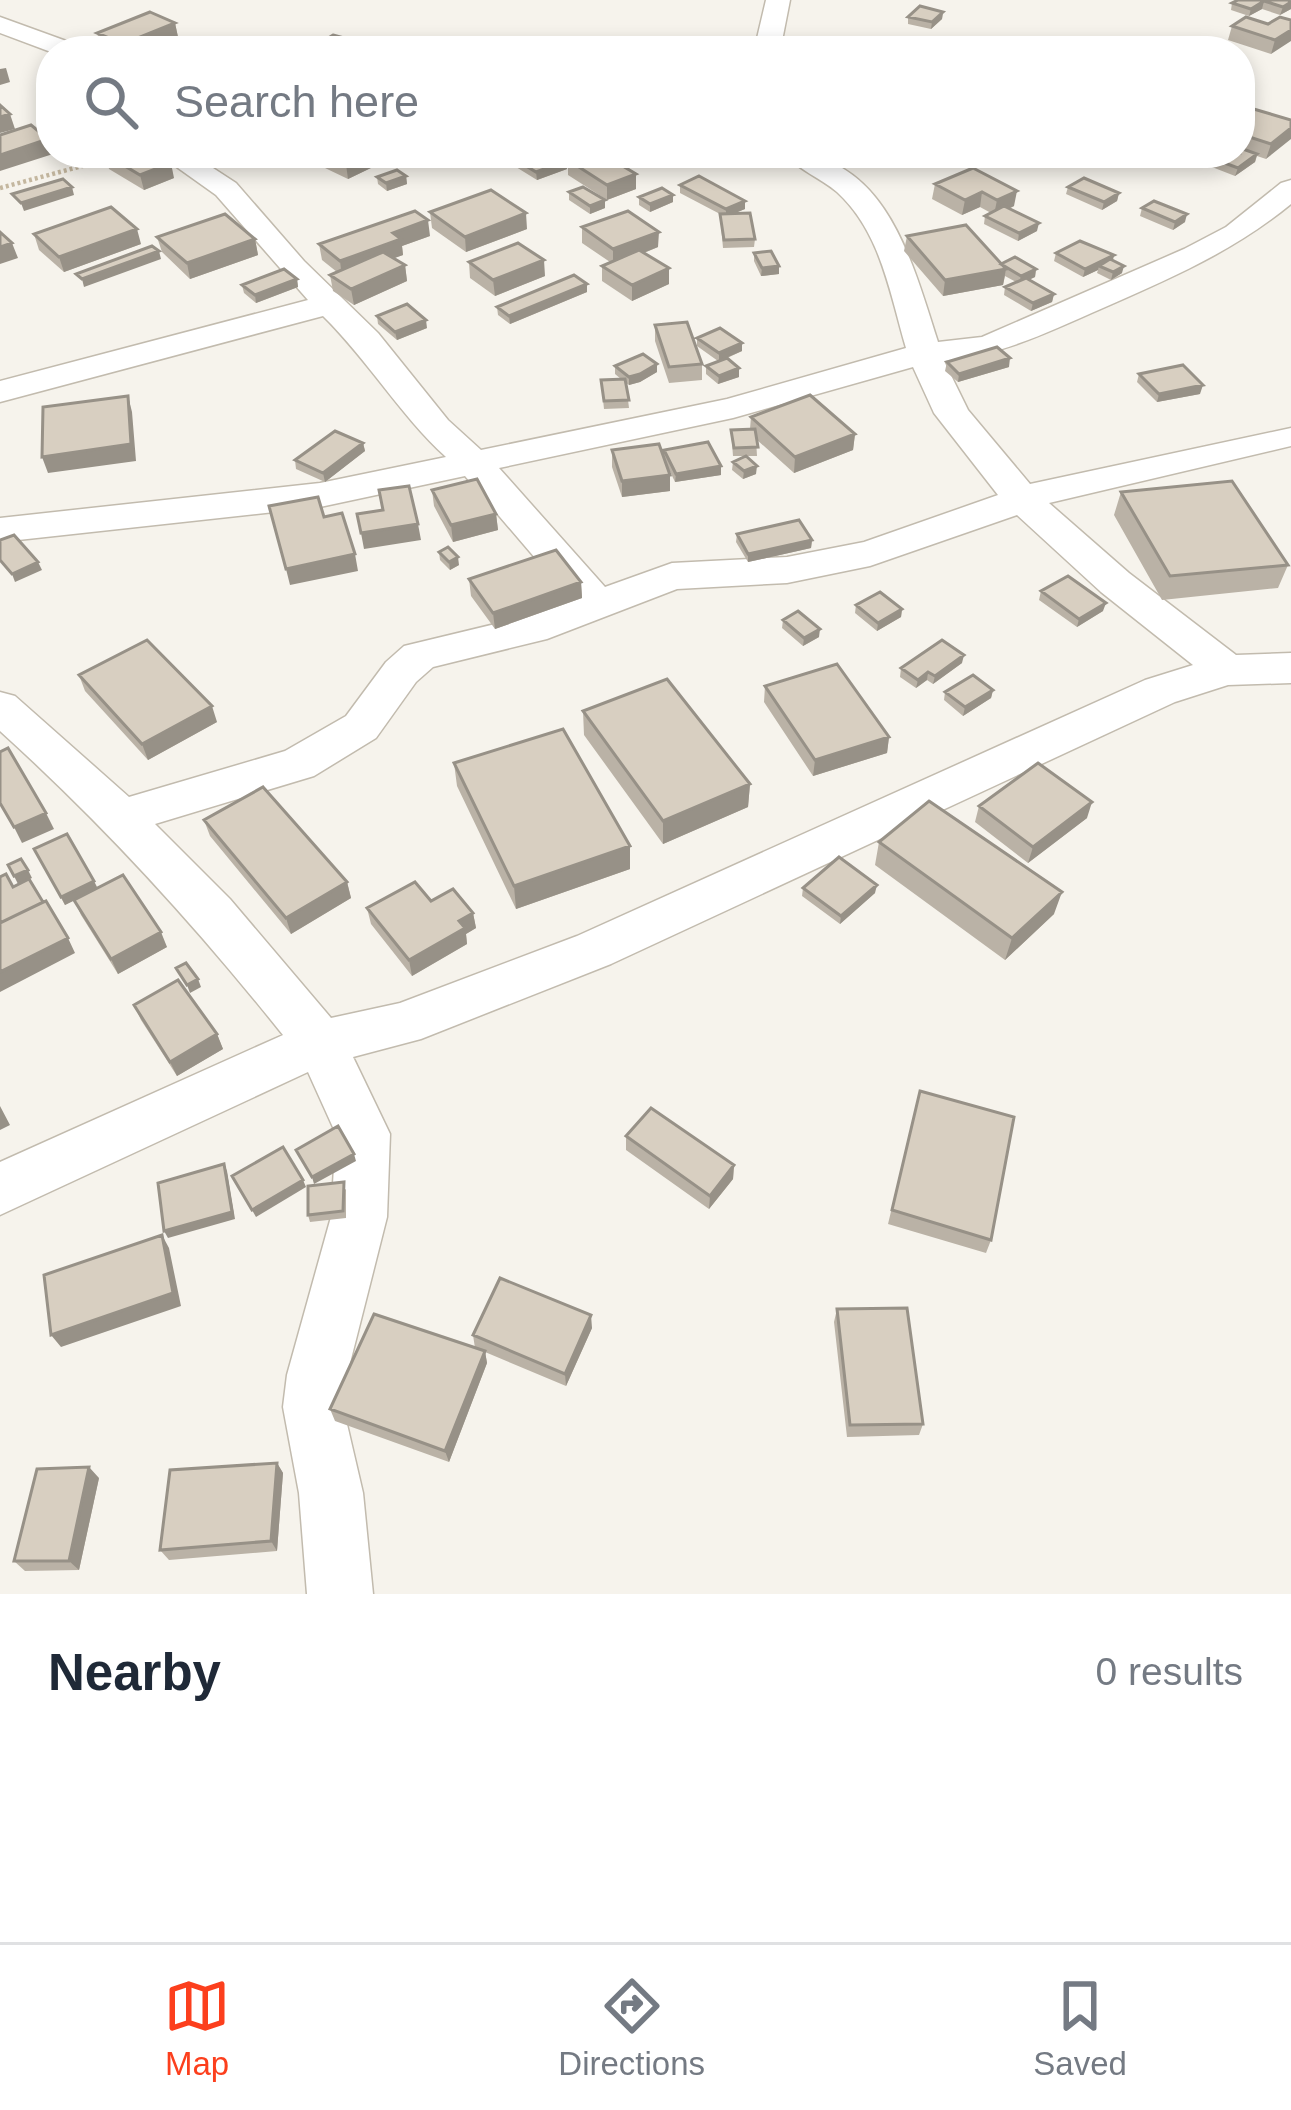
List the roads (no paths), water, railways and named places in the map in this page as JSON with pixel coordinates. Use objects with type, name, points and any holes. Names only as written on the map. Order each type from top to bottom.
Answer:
[{"type":"street","points":[[770,36],[778,0]]},
{"type":"street","points":[[0,24],[36,38]]},
{"type":"street","points":[[194,168],[226,189],[292,268],[380,356],[435,428],[475,464],[590,593],[592,610]]},
{"type":"street","points":[[820,168],[853,190],[879,224],[901,275],[921,354],[964,428],[1024,497],[1106,576],[1227,670]]},
{"type":"street","points":[[0,530],[320,495],[734,408],[921,354],[989,346],[1035,330],[1195,256],[1237,233],[1291,189]]},
{"type":"street","points":[[0,392],[332,304]]},
{"type":"street","points":[[121,818],[298,764],[361,727],[382,704],[400,672],[419,656],[592,610],[672,576],[787,570],[870,553],[979,518],[1024,497],[1284,437]]},
{"type":"street","points":[[0,1189],[320,1042],[403,1024],[593,950],[1160,691],[1227,670],[1291,668]]},
{"type":"street","points":[[0,707],[121,818],[213,913],[320,1042],[363,1134],[364,1174],[348,1270],[317,1375],[313,1407],[331,1493],[340,1594]]}]
